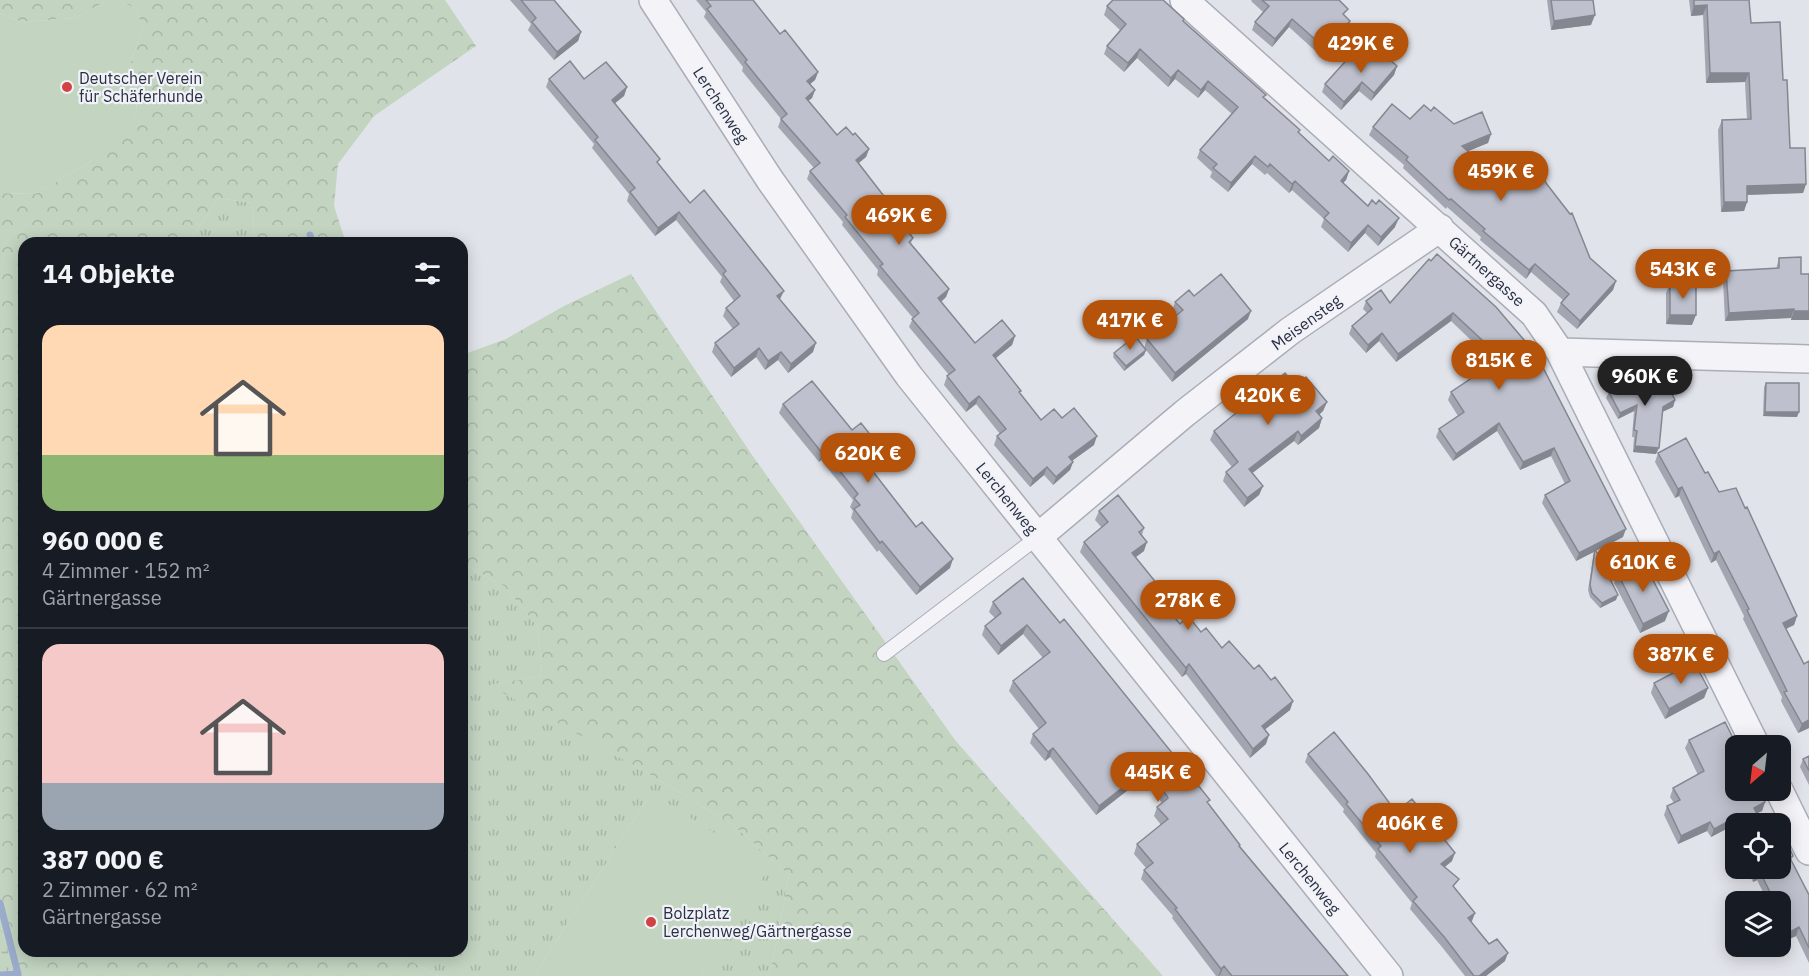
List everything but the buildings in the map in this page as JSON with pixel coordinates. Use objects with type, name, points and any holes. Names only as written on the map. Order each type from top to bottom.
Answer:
[{"type":"street","name":"Lerchenweg","points":[[653,0],[770,180],[909,376],[1389,976]]},
{"type":"street","name":"Gärtnergasse","points":[[1184,0],[1534,314],[1560,352],[1751,735]]},
{"type":"street","name":"Meisensteg","points":[[1038,537],[1185,414],[1290,331],[1440,228]]},
{"type":"street","points":[[1560,352],[1809,358]]},
{"type":"street","points":[[1784,801],[1809,851]]},
{"type":"lane","points":[[884,654],[1038,537]]},
{"type":"green space","points":[[0,0],[108,0],[75,18],[22,22],[0,14]]},
{"type":"green space","name":"Deutscher Verein für Schäferhunde","points":[[108,0],[117,0],[135,8],[143,28],[130,65],[137,110],[125,137],[87,164],[35,194],[0,193],[0,14],[22,22],[75,18]]},
{"type":"green space","points":[[117,0],[445,0],[476,46],[374,116],[338,164],[334,206],[344,237],[255,237],[252,203],[218,198],[193,237],[18,237],[18,957],[403,957],[438,976],[0,976],[0,972],[13,970],[0,923],[0,193],[35,194],[87,164],[125,136],[137,110],[130,65],[143,28],[135,8]]},
{"type":"green space","points":[[218,198],[252,203],[255,237],[193,237]]},
{"type":"green space","points":[[631,274],[752,455],[955,740],[1163,976],[767,976],[771,969],[789,875],[733,825],[646,772],[489,685],[542,676],[538,627],[504,586],[468,566],[468,353],[506,339],[564,306]]},
{"type":"green space","points":[[468,566],[504,586],[538,627],[542,676],[490,685],[646,772],[733,825],[789,875],[771,969],[767,976],[700,976],[768,868],[651,793],[534,976],[438,976],[403,957],[468,957]]},
{"type":"green space","name":"Bolzplatz Lerchenweg/Gärtnergasse","points":[[651,793],[769,868],[700,976],[534,976]]},
{"type":"green space","points":[[0,923],[13,970],[0,972]]},
{"type":"waterway","points":[[0,903],[18,974],[0,975]]},
{"type":"place","name":"Deutscher Verein für Schäferhunde","points":[[67,87]]},
{"type":"place","name":"Bolzplatz Lerchenweg/Gärtnergasse","points":[[651,922]]}]
